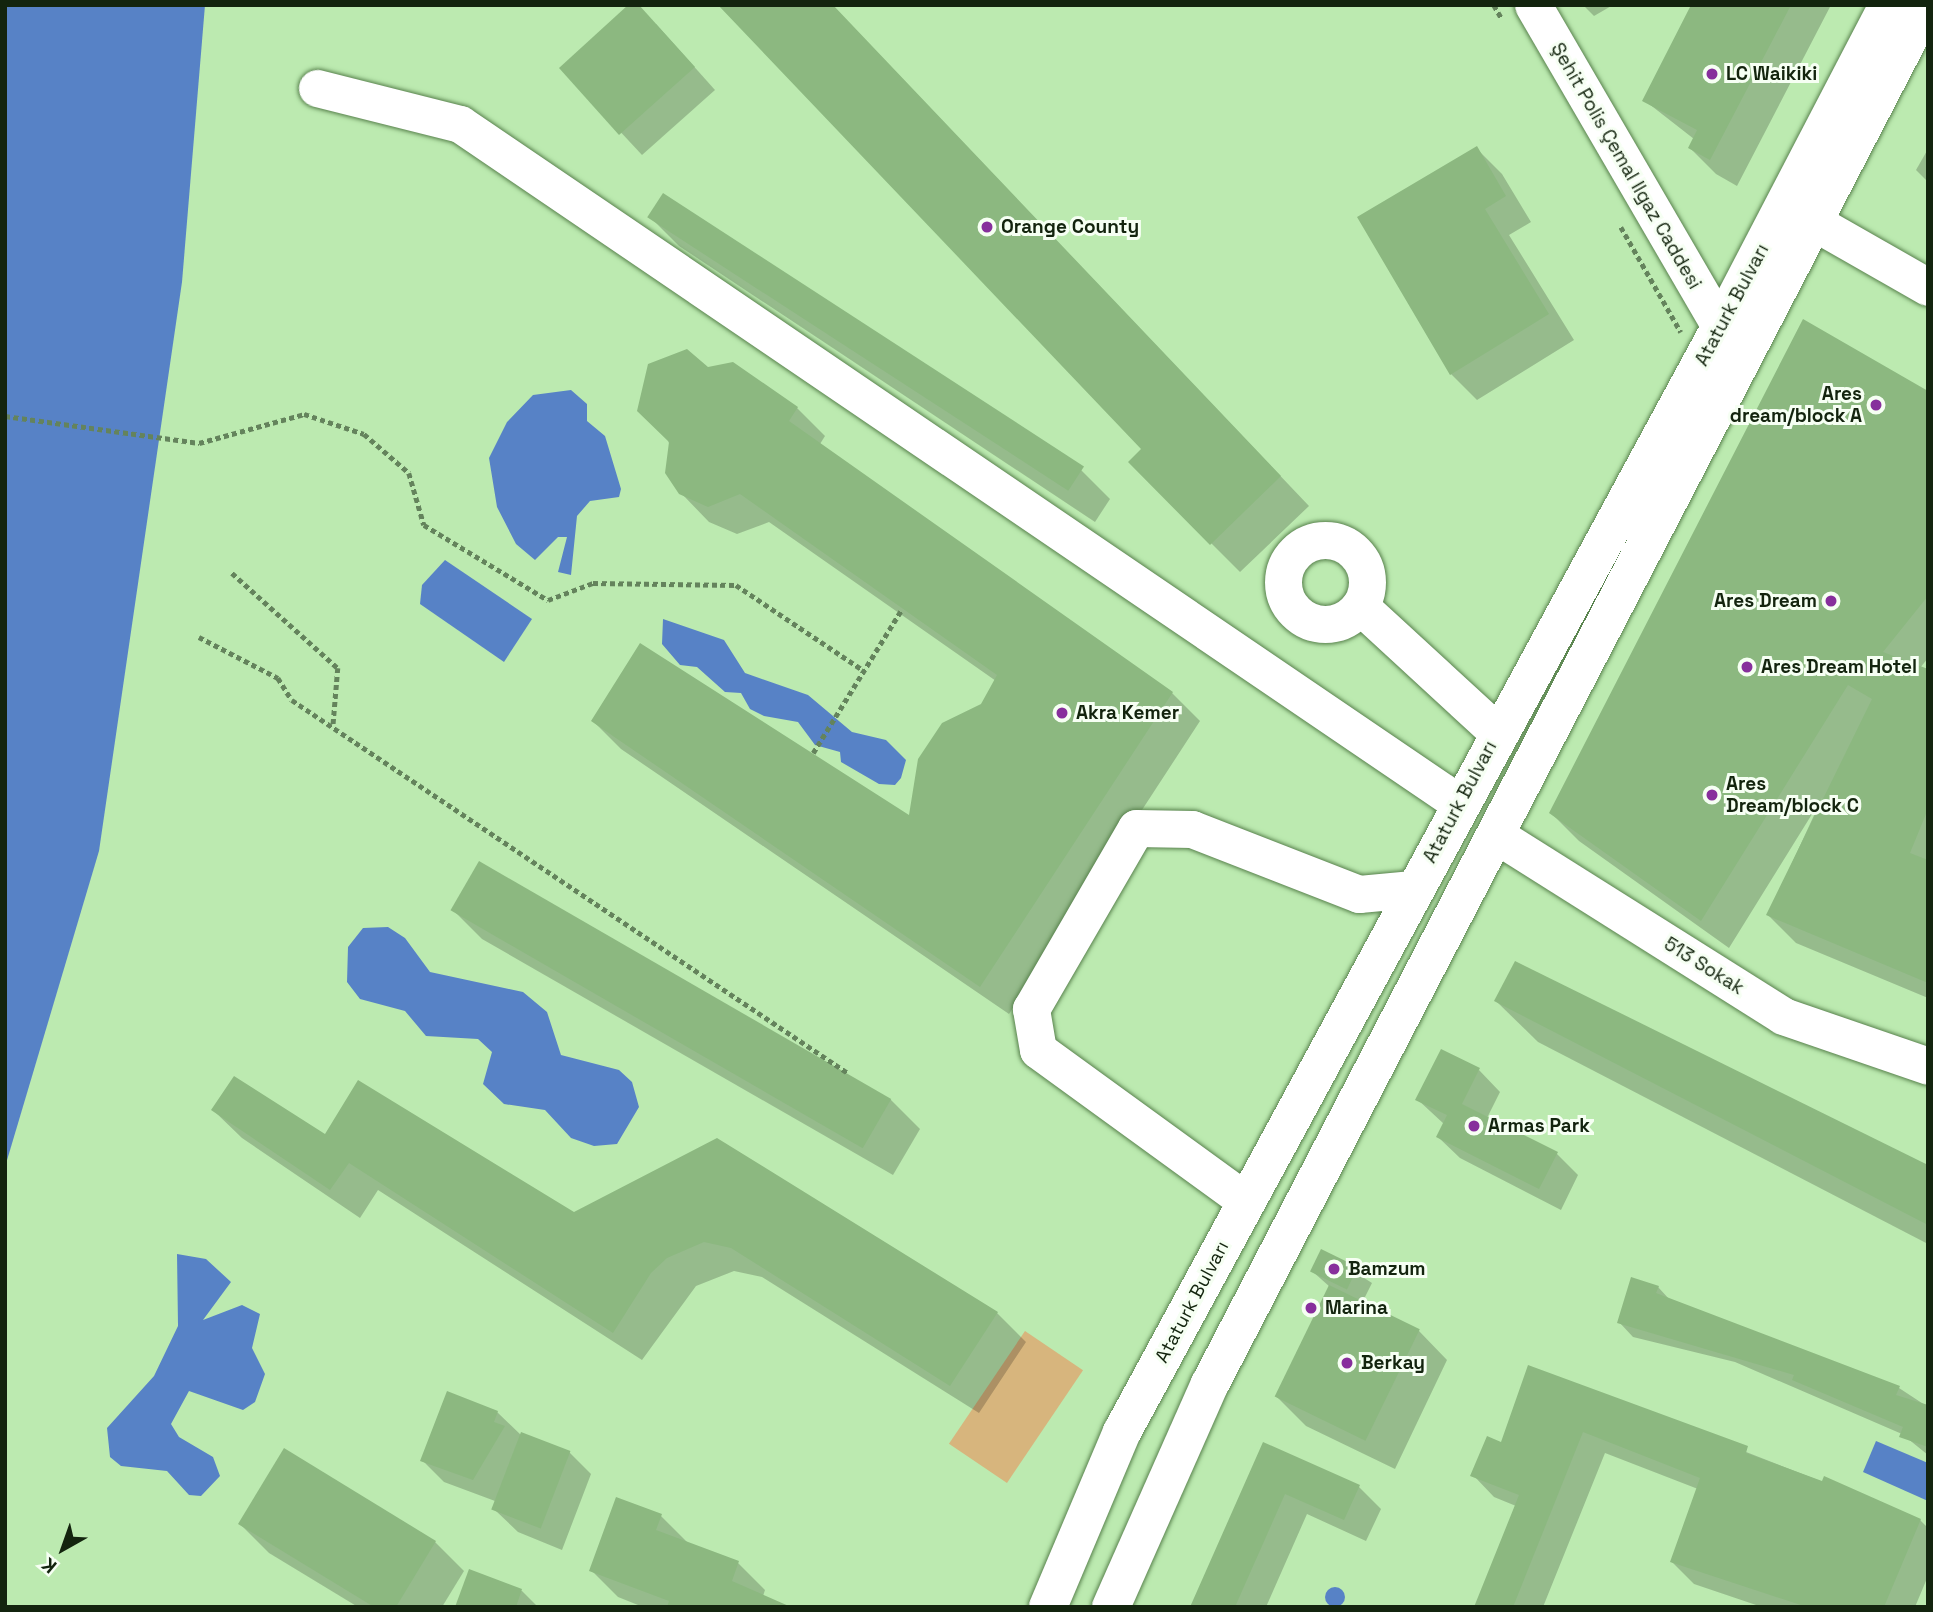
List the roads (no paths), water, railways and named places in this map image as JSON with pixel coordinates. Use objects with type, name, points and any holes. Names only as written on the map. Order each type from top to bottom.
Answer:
[{"type":"main road","name":"Ataturk Bulvarı","points":[[1048,1607],[1122,1432],[1497,732],[1720,328],[1888,5]]},
{"type":"main road","name":"Ataturk Bulvarı","points":[[1111,1607],[1210,1384],[1926,5]]},
{"type":"street","name":"Şehit Polis Çemal Ilgaz Caddesi","points":[[1533,5],[1741,362]]},
{"type":"street","points":[[317,88],[460,124],[1459,803]]},
{"type":"street","points":[[1814,222],[1928,287]]},
{"type":"street","points":[[1360,606],[1497,732]]},
{"type":"street","points":[[1246,1201],[1038,1050],[1031,1009],[1136,828],[1192,829],[1359,894],[1413,889]]},
{"type":"street","name":"513 Sokak","points":[[1496,835],[1783,1016],[1928,1066]]},
{"type":"water","points":[[5,5],[205,5],[182,282],[99,851],[5,1167]]},
{"type":"water","points":[[571,390],[587,404],[587,421],[605,436],[621,489],[619,497],[590,501],[577,516],[571,575],[558,572],[567,537],[558,537],[535,560],[516,544],[497,507],[489,458],[507,422],[533,395]]},
{"type":"water","points":[[445,560],[532,619],[504,662],[420,604],[422,585]]},
{"type":"water","points":[[663,619],[724,640],[745,673],[808,695],[852,732],[886,740],[906,760],[901,778],[895,785],[879,784],[841,762],[840,752],[815,745],[798,722],[764,716],[750,709],[741,693],[725,692],[697,667],[680,665],[662,644]]},
{"type":"water","points":[[388,927],[405,938],[430,972],[523,992],[547,1012],[561,1055],[619,1070],[632,1082],[639,1107],[617,1144],[594,1146],[571,1138],[545,1110],[504,1104],[483,1084],[492,1052],[478,1039],[426,1036],[405,1011],[360,999],[347,982],[348,947],[363,928]]},
{"type":"water","points":[[177,1254],[206,1259],[231,1282],[203,1320],[242,1305],[260,1314],[252,1348],[265,1374],[255,1402],[243,1410],[189,1391],[171,1424],[179,1437],[213,1457],[220,1476],[201,1496],[189,1495],[167,1471],[121,1466],[110,1457],[107,1428],[154,1376],[178,1326]]},
{"type":"water","points":[[1876,1441],[1928,1463],[1928,1501],[1863,1472]]},
{"type":"water","points":[[1335,1587],[1342,1590],[1345,1597],[1342,1604],[1335,1607],[1328,1604],[1325,1597],[1328,1590]]},
{"type":"place","name":"LC Waikiki","points":[[1712,74]]},
{"type":"place","name":"Orange County","points":[[987,227]]},
{"type":"place","name":"Ares dream/block A","points":[[1876,405]]},
{"type":"place","name":"Ares Dream","points":[[1831,601]]},
{"type":"place","name":"Ares Dream Hotel","points":[[1747,667]]},
{"type":"place","name":"Akra Kemer","points":[[1062,713]]},
{"type":"place","name":"Ares Dream/block C","points":[[1712,795]]},
{"type":"place","name":"Armas Park","points":[[1474,1126]]},
{"type":"place","name":"Bamzum","points":[[1334,1269]]},
{"type":"place","name":"Marina","points":[[1311,1308]]},
{"type":"place","name":"Berkay","points":[[1347,1363]]}]
